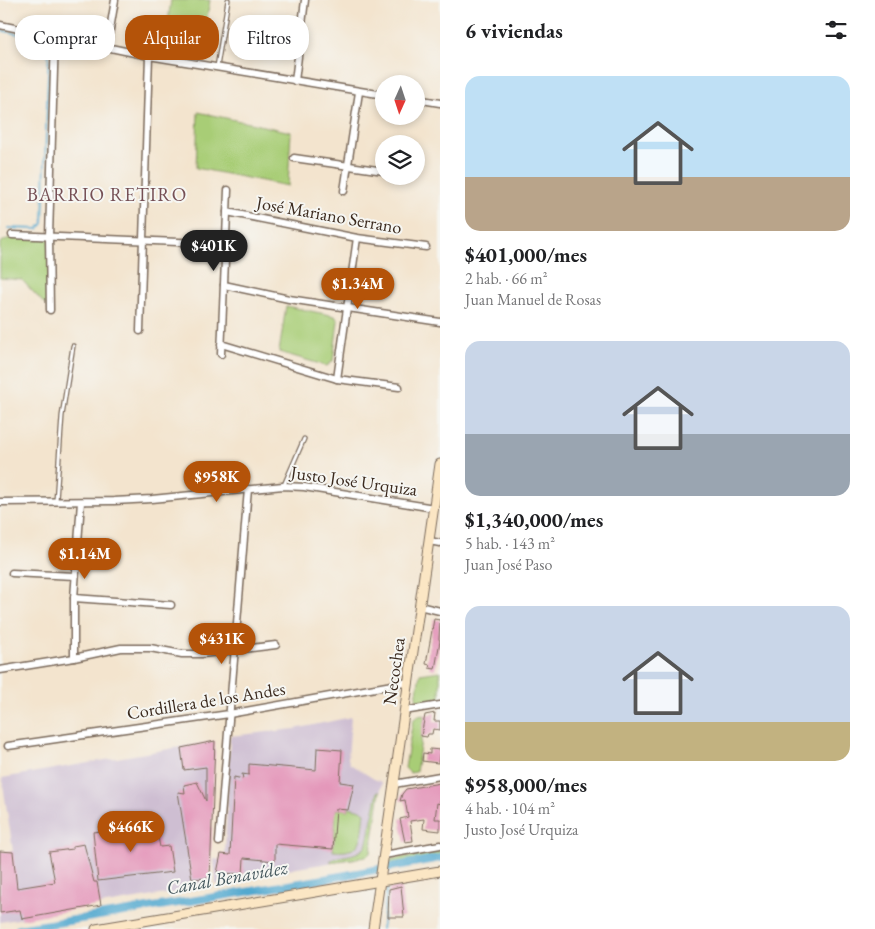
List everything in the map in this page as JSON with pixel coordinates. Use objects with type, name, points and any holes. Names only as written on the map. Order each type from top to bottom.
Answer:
[{"type":"main road","name":"Necochea","points":[[373,929],[440,470]]},
{"type":"main road","points":[[96,929],[440,871]]},
{"type":"street","points":[[112,15],[115,0]]},
{"type":"street","points":[[295,81],[305,0]]},
{"type":"street","points":[[0,25],[15,28]]},
{"type":"street","points":[[50,310],[49,236],[54,60]]},
{"type":"street","points":[[140,331],[149,60]]},
{"type":"street","points":[[174,60],[375,94]]},
{"type":"street","points":[[344,191],[359,92]]},
{"type":"street","points":[[425,100],[440,103]]},
{"type":"street","points":[[294,158],[375,170]]},
{"type":"street","points":[[221,354],[228,190]]},
{"type":"street","name":"José Mariano Serrano","points":[[227,212],[357,238],[426,247]]},
{"type":"street","points":[[12,235],[226,244]]},
{"type":"street","points":[[337,379],[357,238]]},
{"type":"street","points":[[224,285],[348,309],[440,322]]},
{"type":"street","points":[[221,344],[337,379],[399,387]]},
{"type":"street","name":"Justo José Urquiza","points":[[0,502],[81,502],[152,499],[283,486],[304,487],[434,508]]},
{"type":"street","points":[[218,842],[248,489]]},
{"type":"street","points":[[74,658],[74,598],[81,502]]},
{"type":"street","points":[[429,541],[440,543]]},
{"type":"street","points":[[12,573],[75,576]]},
{"type":"street","points":[[74,598],[171,605]]},
{"type":"street","points":[[420,606],[440,611]]},
{"type":"street","points":[[0,670],[121,648],[150,648],[182,654],[202,654],[276,645]]},
{"type":"street","name":"Cordillera de los Andes","points":[[8,746],[229,714],[408,682]]},
{"type":"street","points":[[404,711],[440,705]]},
{"type":"street","points":[[394,784],[440,776]]},
{"type":"street","points":[[384,855],[440,845]]},
{"type":"lane","points":[[217,67],[228,0]]},
{"type":"lane","points":[[56,501],[62,416],[73,346]]},
{"type":"lane","points":[[283,486],[304,439]]},
{"type":"shaded area","points":[[351,717],[348,759],[350,764],[382,782],[371,852],[366,857],[285,870],[243,874],[216,885],[214,859],[219,860],[221,854],[225,854],[230,736],[295,729]]},
{"type":"shaded area","points":[[215,741],[210,878],[213,886],[0,922],[0,851],[13,851],[2,778]]},
{"type":"green space","points":[[171,0],[210,0],[207,15],[169,15]]},
{"type":"green space","points":[[198,112],[291,132],[288,186],[196,168]]},
{"type":"green space","points":[[49,236],[50,310],[22,280],[0,278],[0,243],[9,238]]},
{"type":"green space","points":[[286,306],[335,316],[338,321],[333,361],[327,366],[279,352]]},
{"type":"green space","points":[[440,671],[440,699],[421,703],[416,698],[420,674]]},
{"type":"green space","points":[[425,715],[416,772],[410,773],[405,768],[413,720],[418,716]]},
{"type":"green space","points":[[378,791],[380,791],[371,852],[366,857],[331,862],[338,857],[351,855],[366,847]]},
{"type":"green space","points":[[349,807],[365,813],[360,840],[355,848],[333,851],[336,809],[348,810]]},
{"type":"green space","points":[[440,851],[440,855],[387,864],[392,859]]},
{"type":"building","points":[[434,619],[440,620],[440,641],[435,669],[429,668],[430,665],[426,664]]},
{"type":"building","points":[[435,713],[434,721],[440,721],[440,730],[433,729],[432,734],[428,734],[427,737],[421,736],[425,715]]},
{"type":"building","points":[[215,741],[210,878],[192,879],[178,792],[185,793],[184,785],[197,782],[206,801],[206,767],[184,770],[181,748]]},
{"type":"building","points":[[317,748],[342,750],[340,782],[354,784],[348,810],[336,809],[333,849],[275,844],[275,861],[244,858],[243,874],[217,873],[221,854],[230,855],[234,777],[243,779],[242,774],[249,775],[249,764],[316,770]]},
{"type":"building","points":[[430,749],[440,750],[438,763],[422,761],[423,753],[430,754]]},
{"type":"building","points":[[440,783],[440,804],[437,803],[435,819],[440,819],[440,831],[423,829],[424,819],[410,821],[413,841],[405,842],[400,819],[408,817],[405,800],[400,801],[402,794],[406,789]]},
{"type":"building","points":[[155,823],[160,847],[169,846],[173,872],[98,881],[93,832]]},
{"type":"building","points":[[84,844],[94,882],[97,882],[101,905],[22,919],[20,910],[0,913],[0,851],[13,852],[17,888],[55,882],[49,852],[73,849],[73,846]]},
{"type":"building","points":[[401,886],[404,917],[388,917],[389,889]]},
{"type":"waterway","points":[[0,30],[42,39],[49,45],[43,223],[38,229],[8,228]]},
{"type":"waterway","name":"Canal Benavídez","points":[[19,929],[319,880],[440,858]]},
{"type":"waterway","name":"Canal Benavídez","points":[[391,868],[414,862]]},
{"type":"waterway","points":[[382,929],[387,887]]},
{"type":"district","name":"BARRIO RETIRO","points":[[107,194]]}]
